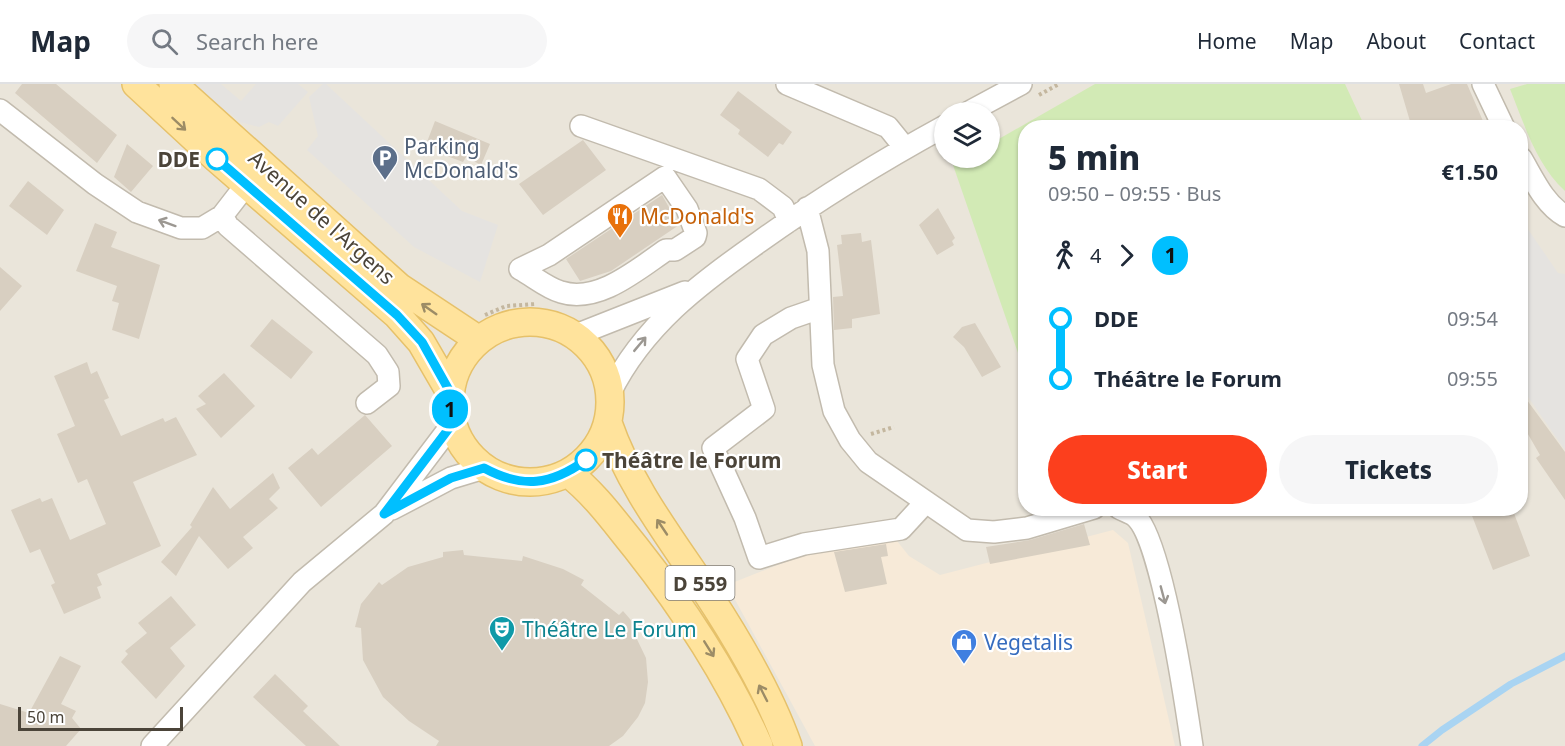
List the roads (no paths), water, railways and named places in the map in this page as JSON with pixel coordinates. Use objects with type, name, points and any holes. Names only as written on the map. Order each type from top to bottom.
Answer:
[{"type":"main road","name":"Avenue de l'Argens","points":[[136,84],[255,173],[399,287],[479,340]]},
{"type":"main road","name":"Avenue de l'Argens","points":[[173,84],[255,173],[422,342],[450,392]]},
{"type":"main road","points":[[526,322],[557,326],[576,335],[593,351],[604,371],[610,393],[608,423],[593,452],[568,473],[552,480],[517,481],[484,468],[460,441],[453,423],[450,392],[459,363],[479,340],[496,329],[526,322]]},
{"type":"main road","name":"D 559","points":[[608,423],[628,471],[721,617],[753,673],[788,746]]},
{"type":"main road","name":"D 559","points":[[568,473],[596,497],[668,589],[709,649],[742,709],[759,746]]},
{"type":"street","points":[[787,84],[888,128],[905,148]]},
{"type":"street","points":[[987,102],[1020,84]]},
{"type":"street","points":[[1483,84],[1500,120]]},
{"type":"street","points":[[0,110],[95,184],[137,212],[181,228],[202,228],[222,216],[255,173]]},
{"type":"street","points":[[581,126],[759,189],[783,207],[789,221]]},
{"type":"street","points":[[610,393],[638,345],[693,288],[807,208],[934,132]]},
{"type":"street","points":[[1528,169],[1556,211],[1565,216]]},
{"type":"street","points":[[665,177],[687,209],[695,237],[675,250],[666,250],[601,289],[585,294],[561,292],[520,269],[549,255],[665,177]]},
{"type":"street","points":[[807,208],[818,251],[822,365],[834,411],[850,440],[868,462],[925,503],[968,530],[994,532],[1027,528],[1067,516]]},
{"type":"street","points":[[222,216],[228,226],[377,355],[388,372],[389,386],[368,403]]},
{"type":"street","points":[[576,335],[693,288]]},
{"type":"street","points":[[820,308],[791,318],[763,335],[747,359],[764,409],[713,448],[745,518],[759,558],[804,544],[901,529],[925,503]]},
{"type":"street","points":[[384,514],[453,423]]},
{"type":"street","points":[[152,746],[302,582],[384,514],[451,478],[484,468]]},
{"type":"street","points":[[1134,516],[1148,538],[1174,633],[1192,746]]},
{"type":"waterway","points":[[1422,746],[1511,684],[1565,656]]},
{"type":"place","name":"DDE","points":[[217,159]]},
{"type":"place","name":"Parking McDonald's","points":[[385,181]]},
{"type":"place","name":"McDonald's","points":[[620,239]]},
{"type":"place","name":"Théâtre le Forum","points":[[586,460]]},
{"type":"place","name":"Théâtre Le Forum","points":[[502,652]]},
{"type":"place","name":"Vegetalis","points":[[964,665]]}]
